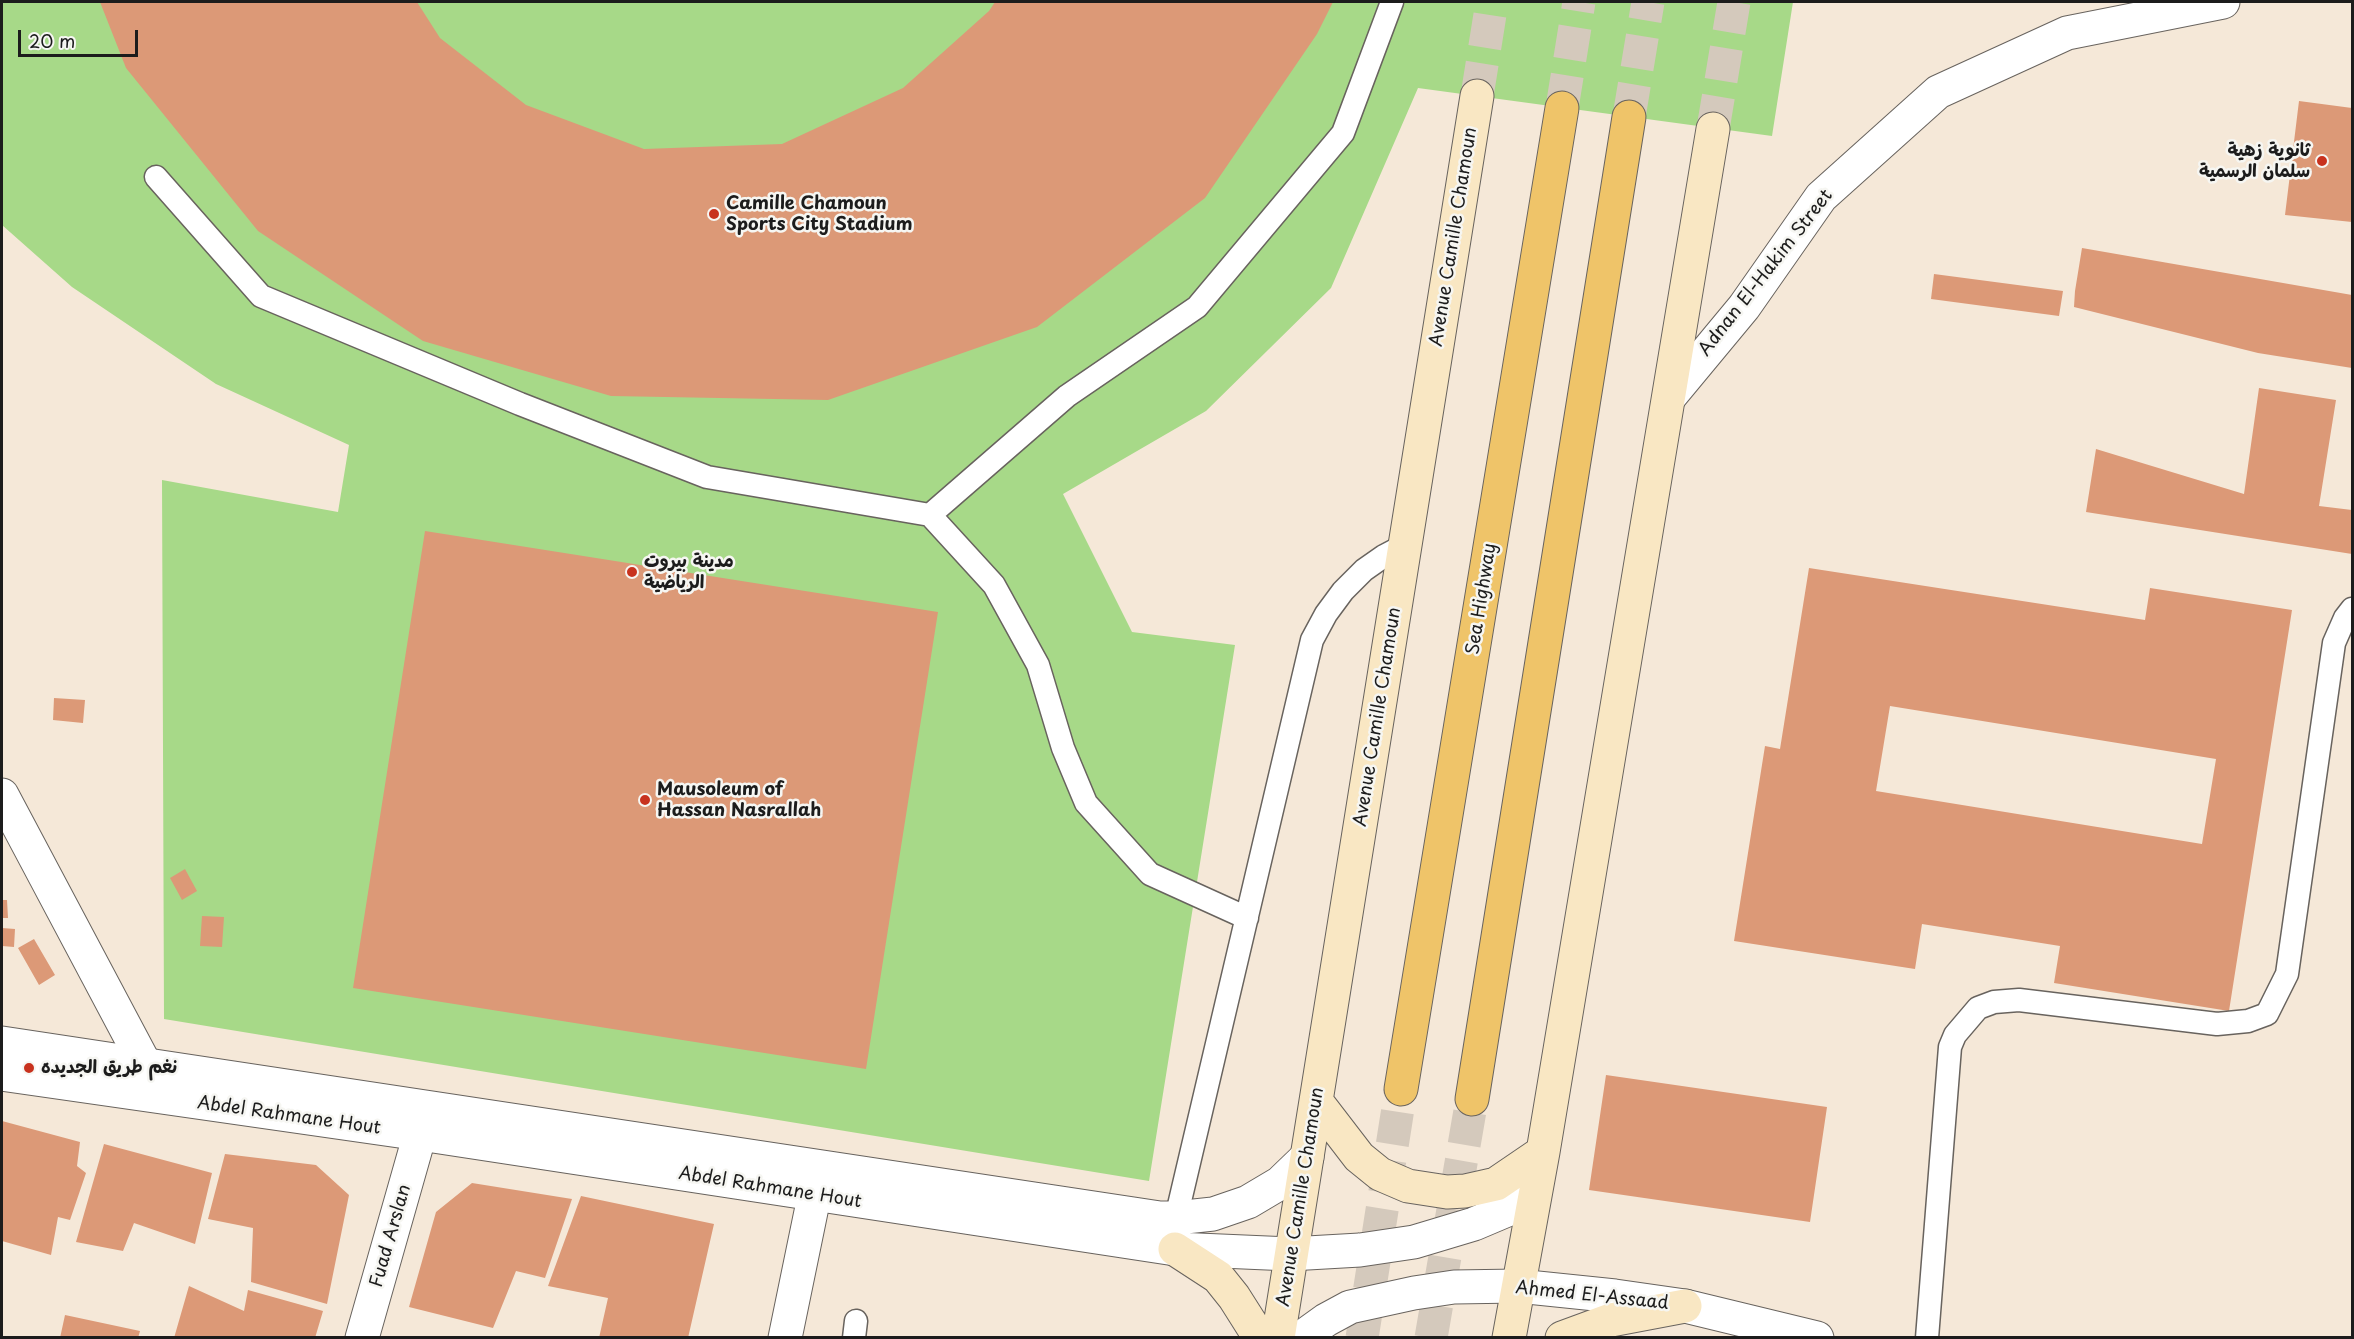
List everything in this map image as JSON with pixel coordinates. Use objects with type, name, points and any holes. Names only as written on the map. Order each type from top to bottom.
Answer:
[{"type":"highway","name":"Sea Highway","points":[[1401,1089],[1562,108]]},
{"type":"highway","points":[[1472,1099],[1629,117]]},
{"type":"main road","name":"Avenue Camille Chamoun","points":[[1278,1338],[1477,96]]},
{"type":"main road","points":[[1509,1338],[1543,1152],[1671,395],[1713,129]]},
{"type":"main road","points":[[1316,1101],[1359,1157],[1380,1174],[1408,1186],[1456,1191],[1496,1184],[1543,1152]]},
{"type":"main road","points":[[1175,1234],[1218,1276],[1260,1338]]},
{"type":"main road","points":[[1562,1338],[1611,1320],[1685,1306]]},
{"type":"street","name":"Adnan El-Hakim Street","points":[[1671,395],[1744,307],[1821,196],[1938,92],[2067,33],[2223,2]]},
{"type":"street","points":[[2,795],[163,1098]]},
{"type":"street","name":"Abdel Rahmane Hout","points":[[2,1043],[146,1064],[817,1181],[1175,1234],[1290,1254],[1360,1250],[1414,1242],[1474,1224],[1533,1199]]},
{"type":"street","name":"Abdel Rahmane Hout","points":[[2,1074],[420,1134],[817,1181]]},
{"type":"street","name":"Fuad Arslan","points":[[362,1338],[420,1134]]},
{"type":"street","name":"Abdel Rahmane Hout","points":[[1175,1234],[1213,1214],[1248,1202],[1280,1183],[1307,1157]]},
{"type":"street","points":[[785,1338],[817,1181]]},
{"type":"street","name":"Ahmed El-Assaad","points":[[1301,1338],[1326,1320],[1350,1307],[1454,1287],[1518,1286],[1685,1306],[1817,1338]]},
{"type":"lane","points":[[930,514],[1067,396],[1197,307],[1343,134],[1392,2]]},
{"type":"lane","points":[[156,177],[261,296],[520,404],[707,477],[930,514],[994,585],[1011,615],[1038,666],[1063,748],[1086,803],[1150,874],[1247,918]]},
{"type":"lane","points":[[1175,1234],[1312,640],[1326,614],[1343,591],[1364,570],[1405,545]]},
{"type":"lane","points":[[1927,1338],[1950,1047],[1959,1029],[1978,1008],[1994,1002],[2019,1000],[2217,1024],[2248,1021],[2267,1014],[2287,974],[2334,643],[2345,618],[2352,609]]},
{"type":"green space","name":"مدينة بيروت الرياضية","points":[[2,2],[1793,2],[1772,136],[1418,88],[1331,288],[1206,411],[1063,494],[1132,632],[1235,645],[1149,1181],[164,1019],[162,480],[338,512],[349,445],[216,384],[72,287],[2,225]]},
{"type":"building","name":"Camille Chamoun Sports City Stadium","points":[[100,2],[417,2],[440,38],[526,105],[644,149],[782,144],[903,88],[989,11],[995,2],[1333,2],[1317,34],[1205,198],[1037,327],[828,400],[611,396],[423,341],[258,231],[126,68]]},
{"type":"building","name":"ثانوية زهية سلمان الرسمية","points":[[2299,101],[2352,108],[2352,222],[2285,215]]},
{"type":"building","points":[[2082,248],[2352,295],[2352,368],[2258,353],[2074,307]]},
{"type":"building","points":[[1934,274],[2063,291],[2059,316],[1931,299]]},
{"type":"building","points":[[2259,388],[2336,400],[2319,506],[2352,510],[2352,554],[2086,512],[2096,449],[2244,494]]},
{"type":"building","name":"Mausoleum of Hassan Nasrallah","points":[[425,531],[938,612],[866,1069],[353,988]]},
{"type":"building","points":[[1809,568],[2145,620],[2150,588],[2292,610],[2229,1011],[2054,983],[2060,946],[1922,924],[1915,969],[1734,941],[1765,746],[1780,749]],"holes":[[[1890,706],[2216,759],[2202,844],[1876,791]]]},
{"type":"building","points":[[54,698],[85,700],[83,723],[53,720]]},
{"type":"building","points":[[185,869],[197,891],[182,900],[170,878]]},
{"type":"building","points":[[2,900],[7,900],[8,918],[2,918]]},
{"type":"building","points":[[202,916],[224,917],[222,947],[200,946]]},
{"type":"building","points":[[2,928],[15,929],[14,947],[2,946]]},
{"type":"building","points":[[34,939],[55,975],[39,985],[18,948]]},
{"type":"building","points":[[1606,1075],[1827,1107],[1810,1222],[1589,1190]]},
{"type":"building","points":[[2,1121],[80,1142],[77,1166],[86,1173],[70,1220],[58,1217],[51,1255],[2,1241]]},
{"type":"building","points":[[104,1144],[212,1173],[195,1244],[134,1223],[123,1251],[76,1242]]},
{"type":"building","points":[[225,1154],[316,1165],[349,1195],[327,1304],[251,1282],[253,1228],[208,1219]]},
{"type":"building","points":[[472,1183],[572,1199],[545,1278],[516,1271],[493,1328],[409,1307],[436,1212]]},
{"type":"building","points":[[581,1196],[714,1224],[688,1338],[599,1338],[608,1298],[548,1286]]},
{"type":"building","points":[[189,1286],[244,1311],[248,1290],[323,1311],[315,1338],[174,1338]]},
{"type":"building","points":[[65,1315],[140,1331],[138,1338],[60,1338]]},
{"type":"tunnel","points":[[1477,96],[1492,2]]},
{"type":"tunnel","points":[[1562,108],[1579,2]]},
{"type":"tunnel","points":[[1629,117],[1648,2]]},
{"type":"tunnel","points":[[1713,129],[1734,2]]},
{"type":"tunnel","points":[[1362,1338],[1401,1089]]},
{"type":"tunnel","points":[[1431,1338],[1472,1099]]},
{"type":"place","name":"ثانوية زهية سلمان الرسمية","points":[[2322,161]]},
{"type":"place","name":"Camille Chamoun Sports City Stadium","points":[[714,214]]},
{"type":"place","name":"مدينة بيروت الرياضية","points":[[632,572]]},
{"type":"place","name":"Mausoleum of Hassan Nasrallah","points":[[645,800]]},
{"type":"place","name":"نغم طريق الجديده","points":[[29,1068]]}]
